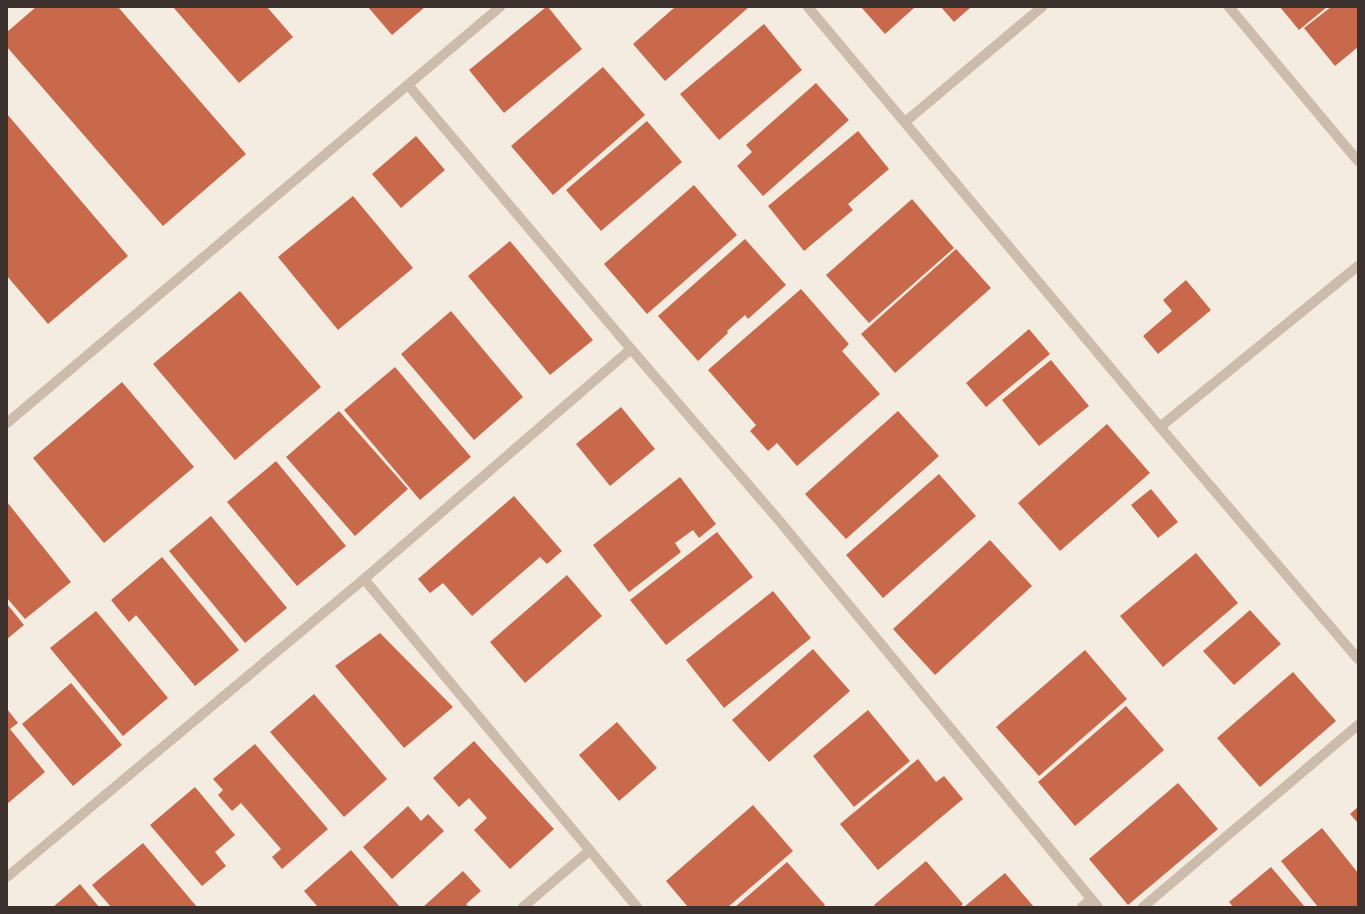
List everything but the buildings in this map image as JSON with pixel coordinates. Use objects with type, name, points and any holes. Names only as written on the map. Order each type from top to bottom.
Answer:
[{"type":"street","points":[[7,423],[500,7]]},
{"type":"street","points":[[808,7],[1160,427],[1358,659]]},
{"type":"street","points":[[905,122],[1042,7]]},
{"type":"street","points":[[1229,7],[1358,161]]},
{"type":"street","points":[[408,85],[631,349],[777,518],[1098,907]]},
{"type":"street","points":[[1160,427],[1358,266]]},
{"type":"street","points":[[7,877],[364,579],[631,349]]},
{"type":"street","points":[[364,579],[637,907]]},
{"type":"street","points":[[1143,907],[1358,725]]},
{"type":"street","points":[[522,907],[589,851]]},
{"type":"street","points":[[1082,907],[1091,899]]}]
